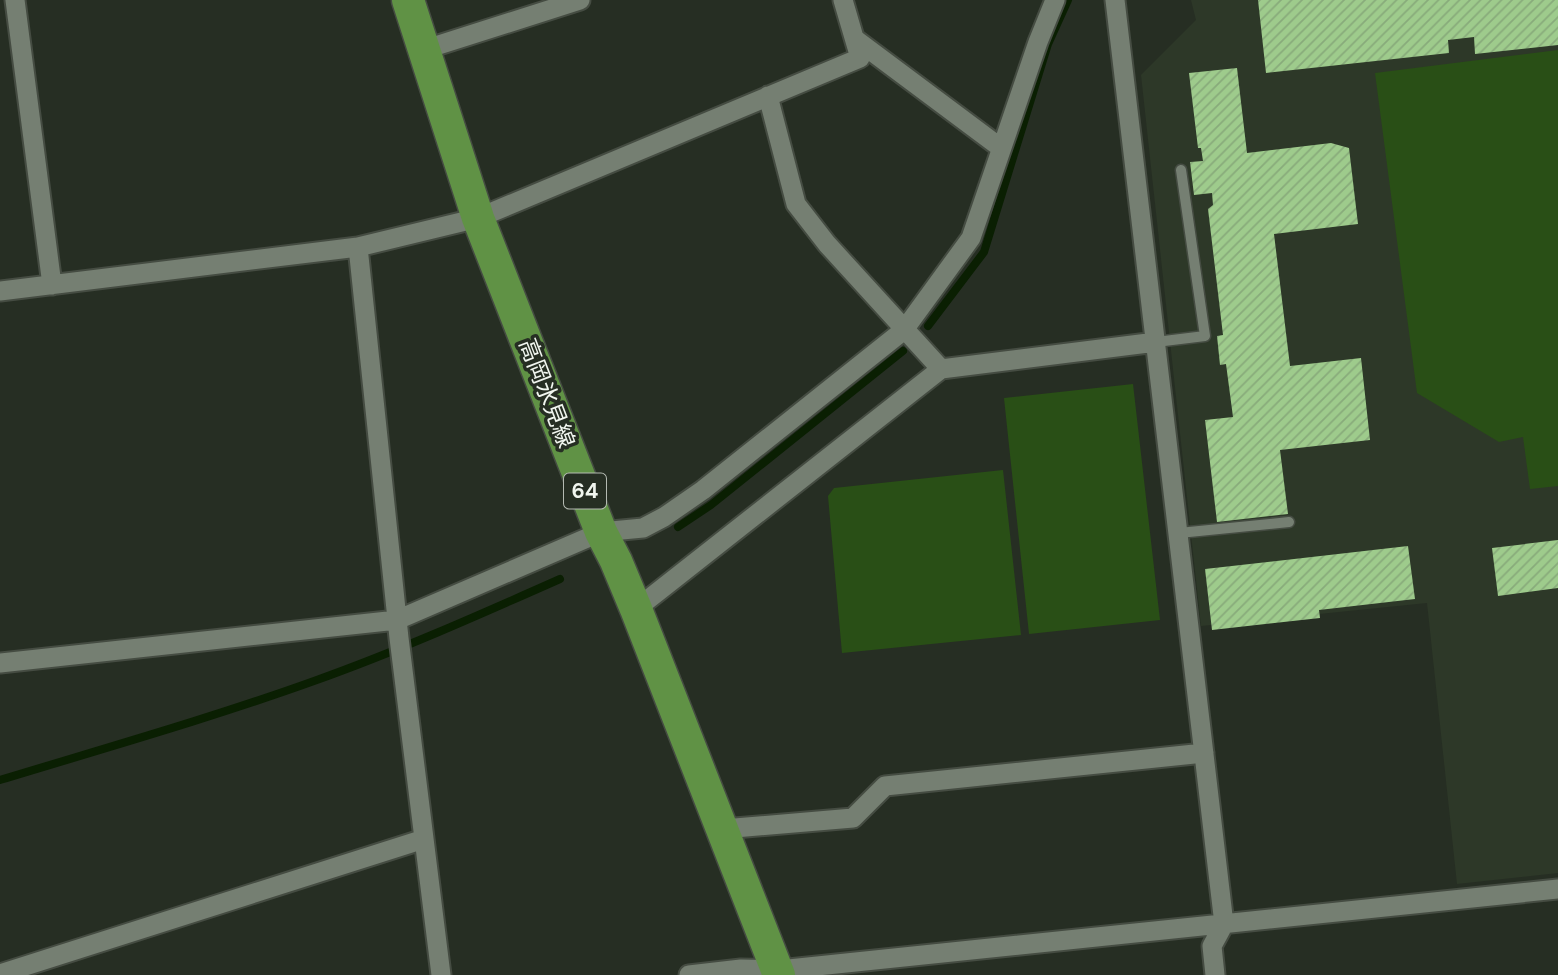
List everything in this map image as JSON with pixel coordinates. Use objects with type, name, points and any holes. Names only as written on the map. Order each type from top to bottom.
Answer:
[{"type":"main road","name":"高岡氷見線","points":[[408,0],[478,218],[601,532],[636,610],[779,972]]},
{"type":"street","points":[[15,0],[52,285]]},
{"type":"street","points":[[423,50],[580,0]]},
{"type":"street","points":[[0,291],[358,247],[478,218],[860,58],[843,0]]},
{"type":"street","points":[[0,663],[398,629],[601,532],[643,528],[664,517],[703,490],[904,330],[971,238],[1055,0]]},
{"type":"street","points":[[1115,0],[1224,925],[1212,946],[1216,975]]},
{"type":"street","points":[[855,39],[1001,148]]},
{"type":"street","points":[[768,96],[796,204],[827,244],[941,369]]},
{"type":"street","points":[[358,247],[398,629],[441,975]]},
{"type":"street","points":[[636,610],[941,369],[1156,342]]},
{"type":"street","points":[[723,829],[853,818],[885,786],[1204,753]]},
{"type":"street","points":[[0,974],[424,839]]},
{"type":"street","points":[[689,975],[741,969],[779,972],[1196,925],[1224,925],[1558,890]]},
{"type":"lane","points":[[1156,342],[1205,336],[1181,170]]},
{"type":"lane","points":[[1179,533],[1289,522]]},
{"type":"shaded area","points":[[1191,0],[1558,0],[1558,873],[1457,884],[1427,603],[1201,626],[1141,75],[1196,20]]},
{"type":"green space","points":[[1558,50],[1558,486],[1530,489],[1523,437],[1499,442],[1417,393],[1375,73]]},
{"type":"green space","points":[[1133,384],[1160,620],[1029,634],[1004,398]]},
{"type":"green space","points":[[1003,470],[1021,635],[842,653],[828,496],[834,488]]},
{"type":"building","points":[[1258,0],[1558,0],[1558,45],[1475,54],[1474,37],[1448,40],[1449,53],[1266,73]]},
{"type":"building","points":[[1237,68],[1247,153],[1331,143],[1349,148],[1358,224],[1274,234],[1290,366],[1361,358],[1370,440],[1280,450],[1288,514],[1217,522],[1205,420],[1233,417],[1226,364],[1220,365],[1217,336],[1223,335],[1208,209],[1213,205],[1212,193],[1194,195],[1190,162],[1203,161],[1201,148],[1198,148],[1189,73]]},
{"type":"building","points":[[1558,540],[1558,588],[1498,596],[1492,548]]},
{"type":"building","points":[[1408,546],[1415,599],[1319,610],[1320,618],[1212,630],[1205,569]]},
{"type":"waterway","points":[[928,326],[984,252],[1048,44],[1068,0]]},
{"type":"waterway","points":[[678,527],[711,505],[903,351]]},
{"type":"waterway","points":[[0,780],[275,695],[407,645],[560,579]]}]
